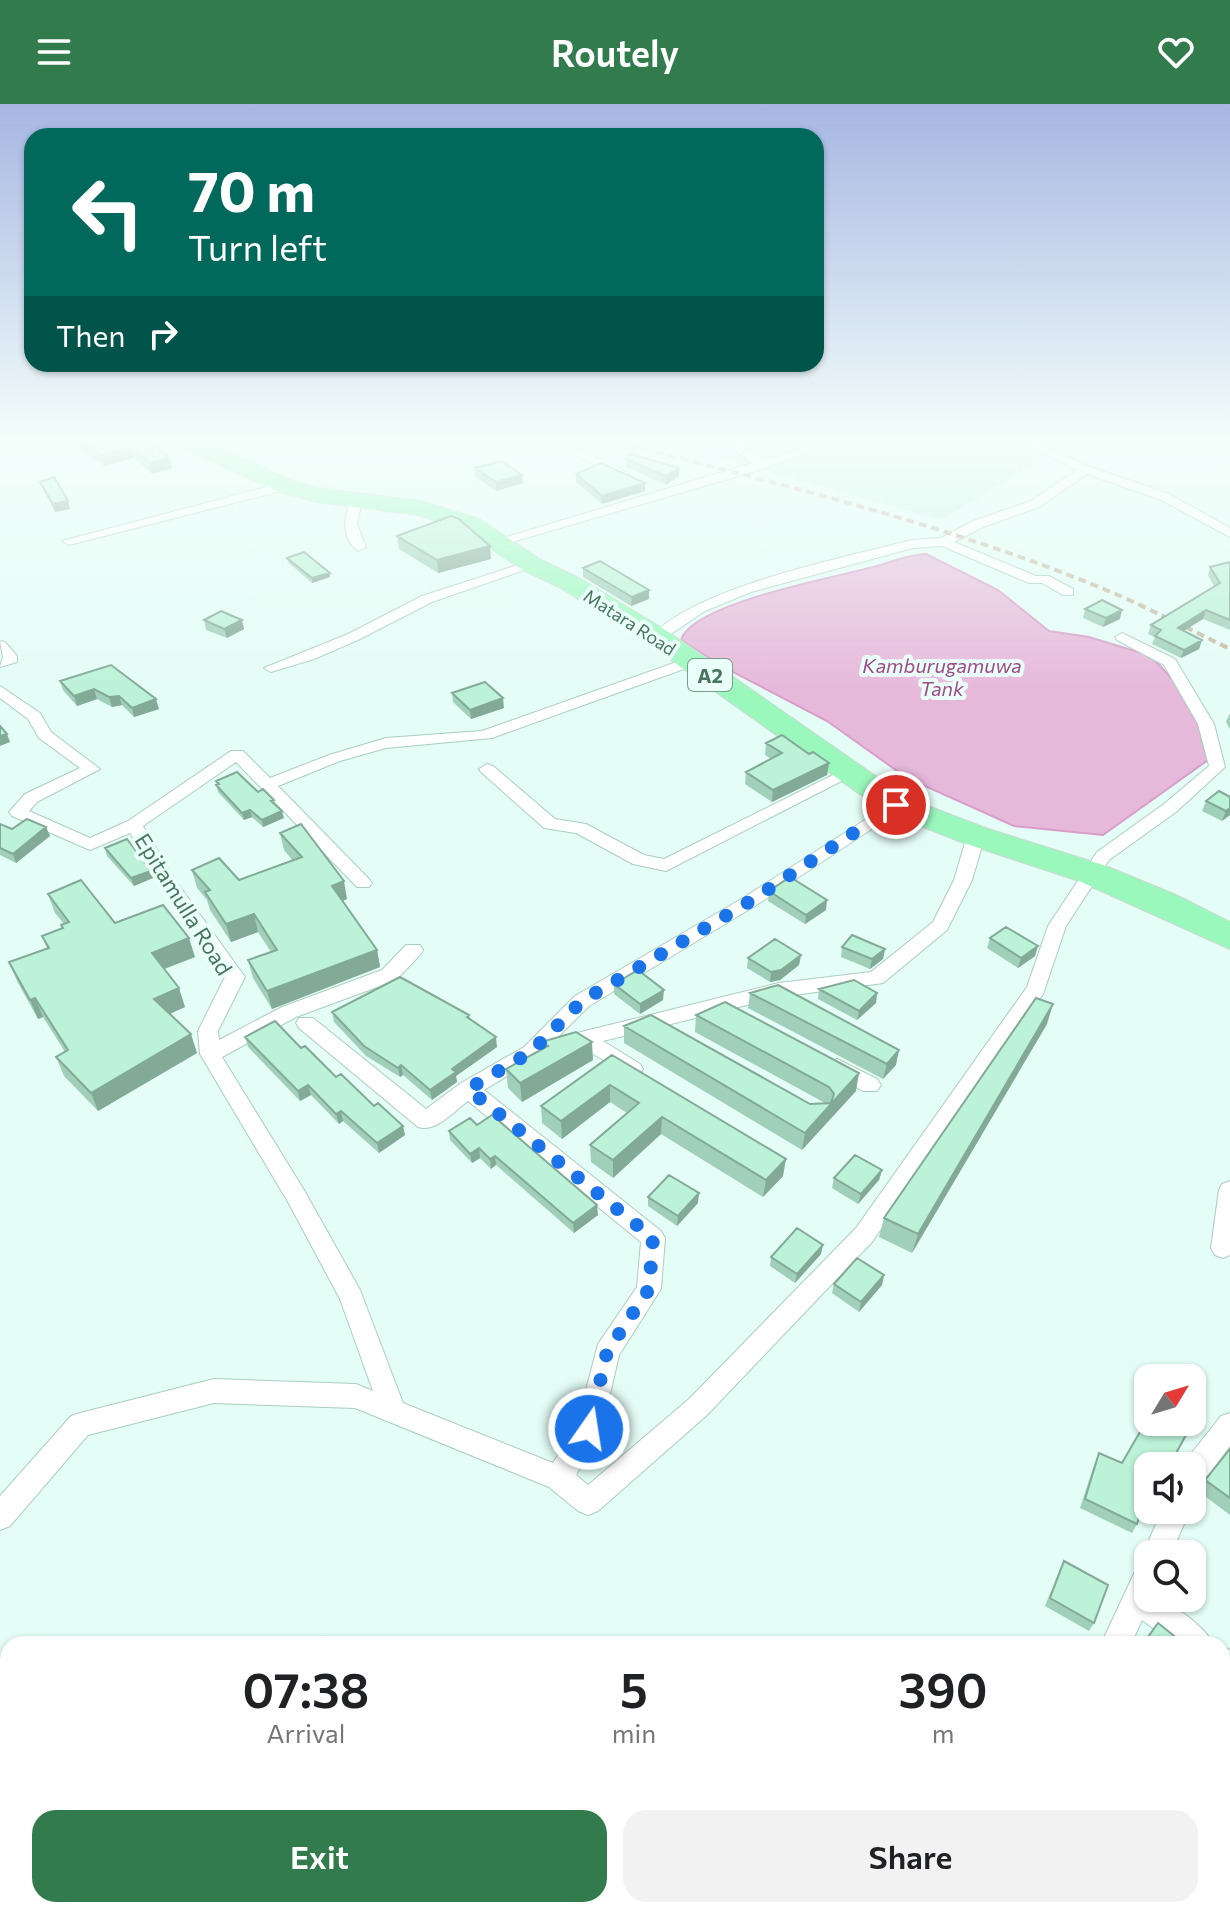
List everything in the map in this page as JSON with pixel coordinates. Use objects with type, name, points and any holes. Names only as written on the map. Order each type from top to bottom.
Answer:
[{"type":"highway","name":"Matara Road","points":[[469,524],[532,565],[570,583],[657,637],[896,805],[976,836],[1091,873],[1164,903],[1230,937]]},
{"type":"street","points":[[69,541],[137,524]]},
{"type":"street","points":[[350,524],[359,547]]},
{"type":"street","points":[[497,542],[560,524]]},
{"type":"street","points":[[657,637],[700,608],[746,589],[898,547],[944,542],[979,524]]},
{"type":"street","points":[[944,542],[1034,580],[1044,579],[1068,592]]},
{"type":"street","points":[[271,668],[353,637],[427,599],[532,565]]},
{"type":"street","points":[[1122,637],[1170,662],[1206,724],[1217,767]]},
{"type":"street","points":[[0,645],[12,659],[0,663]]},
{"type":"street","points":[[267,785],[352,750],[425,737],[464,740],[486,735],[690,662]]},
{"type":"street","name":"Epitamulla Road","points":[[0,691],[34,716],[45,735],[92,769],[31,798],[18,812],[90,845],[134,825],[167,882],[235,977],[208,1031],[210,1054]]},
{"type":"street","points":[[134,825],[237,754],[363,883]]},
{"type":"street","points":[[0,1517],[80,1425],[214,1391],[356,1396],[559,1478],[588,1502],[698,1407],[864,1235],[1036,989],[1057,926],[1103,856],[1170,808],[1230,755]]},
{"type":"street","points":[[487,769],[550,824],[580,828],[639,860],[666,865],[851,772]]},
{"type":"street","points":[[306,1023],[426,1121],[468,1089],[531,1052],[582,1001],[749,902],[896,805]]},
{"type":"street","points":[[531,1052],[779,990],[876,978],[940,926],[963,880],[976,836]]},
{"type":"street","points":[[393,1411],[351,1297],[296,1196],[210,1054],[289,1012],[389,975],[413,950]]},
{"type":"street","points":[[779,990],[806,1005]]},
{"type":"street","points":[[720,1005],[748,1020]]},
{"type":"street","points":[[654,1022],[681,1037]]},
{"type":"street","points":[[585,1040],[649,1080]]},
{"type":"street","points":[[816,1056],[870,1085]]},
{"type":"street","points":[[468,1089],[653,1238],[649,1289],[607,1352],[589,1429],[559,1478]]},
{"type":"street","points":[[1223,1248],[1230,1190]]},
{"type":"street","points":[[1206,1456],[1230,1425]]},
{"type":"street","points":[[1120,1636],[1134,1606]]},
{"type":"street","points":[[1167,1612],[1190,1636]]},
{"type":"water","name":"Kamburugamuwa Tank","points":[[926,554],[998,590],[1049,631],[1089,637],[1151,656],[1192,701],[1208,760],[1103,835],[1014,826],[907,778],[827,721],[727,669],[681,640],[691,627],[737,603]]},
{"type":"building","points":[[430,524],[464,524],[490,546],[437,560],[397,536]]},
{"type":"building","points":[[304,552],[330,573],[312,578],[287,558]]},
{"type":"building","points":[[600,561],[649,590],[632,597],[583,568]]},
{"type":"building","points":[[1230,562],[1230,620],[1206,610],[1178,628],[1202,640],[1184,650],[1155,636],[1161,630],[1151,625],[1220,583],[1210,567]]},
{"type":"building","points":[[1102,600],[1122,610],[1106,618],[1085,609]]},
{"type":"building","points":[[221,611],[242,620],[224,629],[204,620]]},
{"type":"building","points":[[111,665],[156,699],[132,708],[119,696],[109,697],[94,689],[74,696],[60,681]]},
{"type":"building","points":[[485,682],[503,698],[470,710],[452,693]]},
{"type":"building","points":[[782,735],[809,754],[813,752],[829,763],[773,790],[746,772],[782,753],[766,743]]},
{"type":"building","points":[[237,772],[258,792],[263,789],[282,811],[262,820],[250,810],[242,813],[216,785],[219,784],[216,781]]},
{"type":"building","points":[[1219,791],[1230,797],[1230,808],[1226,811],[1206,801]]},
{"type":"building","points":[[27,819],[46,827],[13,854],[0,848],[0,824],[12,829]]},
{"type":"building","points":[[301,824],[344,881],[332,886],[377,950],[267,991],[248,960],[277,950],[254,914],[226,924],[205,892],[210,890],[192,870],[219,858],[239,880],[302,857],[280,833]]},
{"type":"building","points":[[127,839],[151,871],[131,878],[105,848]]},
{"type":"building","points":[[790,877],[827,900],[806,915],[769,891]]},
{"type":"building","points":[[81,880],[115,923],[163,905],[189,938],[152,953],[179,988],[154,999],[191,1034],[91,1093],[56,1057],[68,1050],[35,998],[30,1000],[9,962],[49,948],[42,936],[63,928],[61,925],[69,922],[48,894]]},
{"type":"building","points":[[1006,927],[1038,946],[1021,958],[990,938]]},
{"type":"building","points":[[852,935],[885,949],[872,959],[842,947]]},
{"type":"building","points":[[775,939],[801,955],[781,970],[771,972],[748,958]]},
{"type":"building","points":[[638,970],[664,990],[640,1004],[614,984]]},
{"type":"building","points":[[400,977],[469,1015],[467,1017],[496,1037],[452,1069],[456,1072],[430,1090],[401,1065],[398,1068],[364,1046],[332,1012]]},
{"type":"building","points":[[854,980],[877,993],[859,1011],[819,989]]},
{"type":"building","points":[[778,985],[899,1050],[887,1064],[750,993]]},
{"type":"building","points":[[1036,998],[1053,1004],[918,1234],[884,1218]]},
{"type":"building","points":[[725,1002],[859,1073],[805,1133],[624,1026],[651,1015],[810,1104],[831,1103],[834,1094],[829,1087],[696,1015]]},
{"type":"building","points":[[275,1021],[336,1077],[341,1074],[374,1106],[378,1103],[403,1126],[377,1143],[341,1111],[336,1114],[308,1085],[298,1091],[245,1037]]},
{"type":"building","points":[[576,1032],[592,1042],[520,1083],[506,1069],[548,1046],[541,1042]]},
{"type":"building","points":[[612,1055],[786,1159],[766,1180],[662,1117],[613,1160],[590,1145],[639,1103],[610,1085],[561,1121],[541,1106]]},
{"type":"building","points":[[492,1115],[597,1205],[573,1223],[495,1156],[490,1159],[479,1148],[470,1154],[449,1131],[470,1118],[477,1125]]},
{"type":"building","points":[[855,1155],[882,1170],[861,1194],[834,1178]]},
{"type":"building","points":[[669,1175],[699,1193],[678,1216],[648,1197]]},
{"type":"building","points":[[797,1228],[823,1245],[797,1274],[771,1257]]},
{"type":"building","points":[[857,1258],[884,1275],[861,1302],[834,1284]]},
{"type":"building","points":[[1138,1436],[1185,1436],[1177,1452],[1134,1452],[1134,1523],[1085,1499],[1099,1453],[1122,1463]]},
{"type":"building","points":[[1230,1449],[1230,1498],[1206,1479]]},
{"type":"building","points":[[1064,1561],[1108,1585],[1094,1623],[1050,1598]]},
{"type":"building","points":[[1158,1623],[1174,1636],[1149,1636]]},
{"type":"railway","points":[[919,524],[978,542],[1115,594],[1230,649]]},
{"type":"route","points":[[589,1429],[607,1352],[649,1289],[653,1238],[468,1089],[531,1052],[582,1001],[749,902],[896,805]]}]
